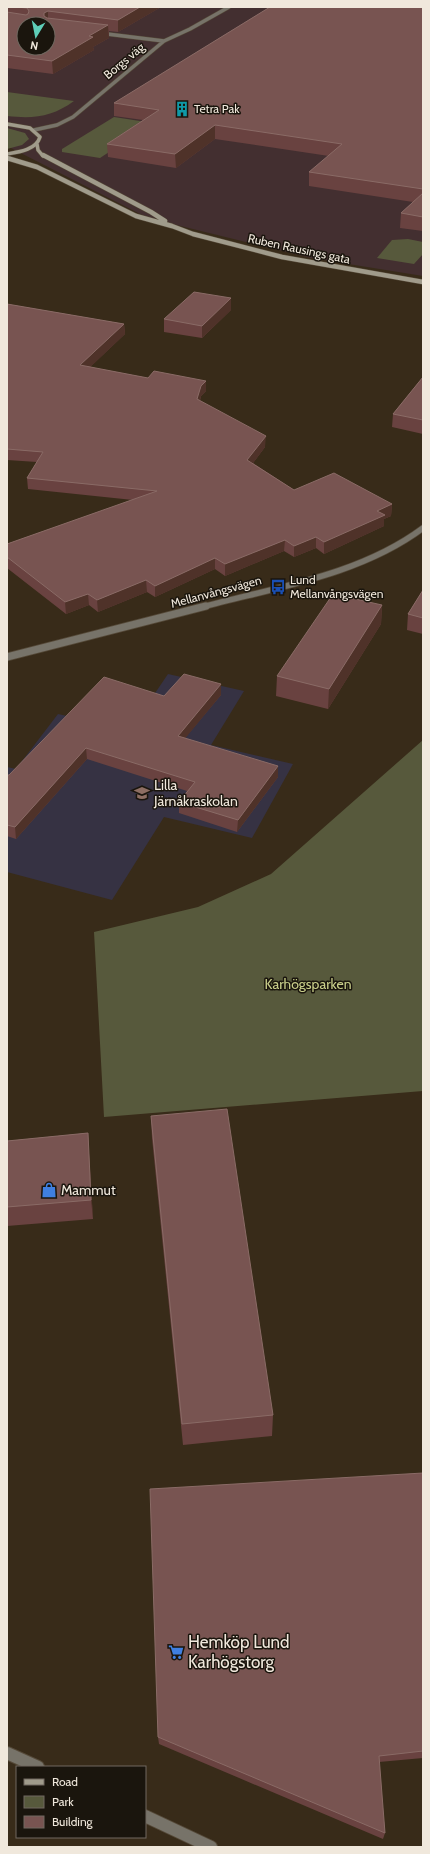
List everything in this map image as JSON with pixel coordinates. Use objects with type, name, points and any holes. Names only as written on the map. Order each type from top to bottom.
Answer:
[{"type":"main road","points":[[7,124],[34,130]]},
{"type":"main road","name":"Ruben Rausings gata","points":[[34,130],[40,137],[37,144],[38,150],[44,158],[151,212],[172,226]]},
{"type":"main road","points":[[7,154],[22,151],[37,144]]},
{"type":"main road","name":"Ruben Rausings gata","points":[[7,158],[37,167],[136,216],[229,244],[282,257],[423,282]]},
{"type":"street","name":"Borgs väg","points":[[34,130],[57,125],[73,117],[164,41],[190,29],[229,7]]},
{"type":"street","points":[[94,32],[164,41]]},
{"type":"street","name":"Mellanvångsvägen","points":[[7,657],[113,631],[315,577],[362,561],[397,546],[423,528]]},
{"type":"street","points":[[7,1753],[36,1766]]},
{"type":"street","points":[[146,1816],[211,1847]]},
{"type":"shaded area","points":[[7,7],[423,7],[423,276],[311,258],[148,218],[7,146]]},
{"type":"shaded area","name":"Lilla Järnåkraskolan","points":[[168,674],[244,691],[211,745],[293,764],[252,838],[164,817],[112,900],[7,872],[7,767],[16,769],[58,714],[130,730]]},
{"type":"green space","points":[[7,92],[74,101],[58,111],[42,116],[7,116]]},
{"type":"green space","points":[[114,117],[153,123],[100,158],[62,152],[62,149]]},
{"type":"green space","points":[[7,128],[25,133],[29,139],[22,145],[7,149]]},
{"type":"green space","points":[[408,239],[423,242],[423,254],[414,264],[377,258],[392,240]]},
{"type":"green space","name":"Karhögsparken","points":[[423,740],[423,1091],[104,1117],[94,932],[198,907],[271,874]]},
{"type":"building","points":[[16,7],[140,7],[118,20],[48,11],[44,13],[44,16],[16,16],[16,56],[56,56],[56,19],[108,25],[89,36],[93,37],[52,61],[7,55],[7,12],[26,15],[29,11],[27,8]]},
{"type":"building","name":"Tetra Pak","points":[[270,7],[423,7],[423,189],[309,172],[342,144],[215,125],[175,154],[107,144],[159,110],[114,103]]},
{"type":"building","points":[[423,193],[423,217],[401,213]]},
{"type":"building","points":[[194,292],[231,298],[202,326],[164,319]]},
{"type":"building","points":[[7,304],[124,324],[80,365],[148,378],[154,371],[206,381],[201,386],[197,399],[266,436],[247,460],[294,490],[334,473],[392,504],[377,511],[385,515],[324,542],[316,537],[294,546],[285,540],[225,564],[215,558],[155,586],[146,580],[97,600],[88,594],[65,602],[7,557],[7,544],[157,491],[27,478],[43,452],[7,449]]},
{"type":"building","points":[[423,377],[423,420],[393,414]]},
{"type":"building","points":[[423,590],[423,618],[408,614]]},
{"type":"building","points":[[333,594],[382,605],[329,689],[277,676]]},
{"type":"building","points":[[184,674],[221,684],[178,736],[278,766],[238,820],[179,802],[195,782],[86,748],[15,827],[7,825],[7,775],[9,775],[104,677],[164,696]]},
{"type":"building","points":[[227,1109],[273,1415],[182,1424],[151,1116]]},
{"type":"building","name":"Mammut","points":[[88,1133],[91,1200],[7,1207],[7,1141]]},
{"type":"building","points":[[423,1473],[423,1751],[379,1756],[385,1833],[158,1737],[150,1489]]},
{"type":"place","name":"Tetra Pak","points":[[182,109]]},
{"type":"place","name":"Lund Mellanvångsvägen","points":[[278,587]]},
{"type":"place","name":"Lilla Järnåkraskolan","points":[[142,793]]},
{"type":"place","name":"Mammut","points":[[49,1190]]},
{"type":"place","name":"Hemköp Lund Karhögstorg","points":[[176,1652]]}]
